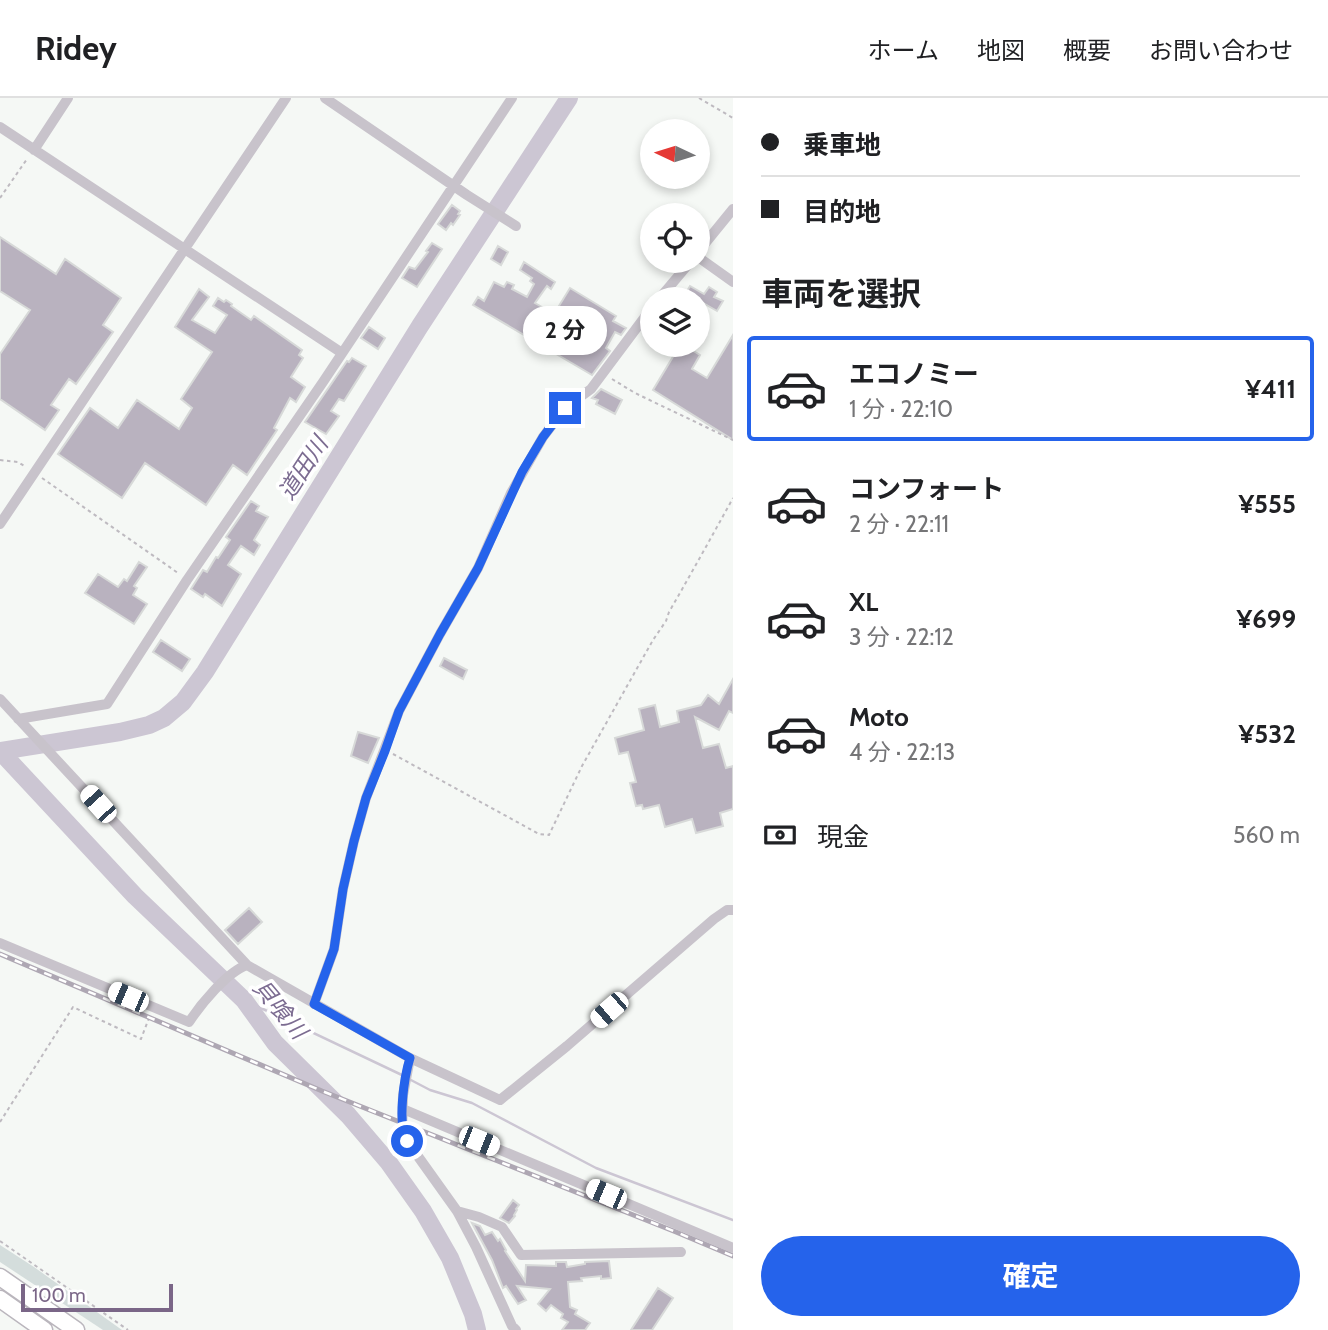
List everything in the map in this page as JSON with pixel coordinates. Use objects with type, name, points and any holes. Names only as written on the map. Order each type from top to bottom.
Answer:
[{"type":"highway","points":[[0,1277],[76,1330]]},
{"type":"highway","points":[[0,1300],[44,1330]]},
{"type":"street","points":[[34,150],[68,98]]},
{"type":"street","points":[[0,524],[286,98]]},
{"type":"street","points":[[325,98],[516,226]]},
{"type":"street","points":[[21,721],[107,704],[187,580],[342,354],[512,98]]},
{"type":"street","points":[[0,127],[342,354]]},
{"type":"street","points":[[710,239],[733,209]]},
{"type":"street","points":[[710,264],[733,282]]},
{"type":"street","points":[[669,287],[681,273]]},
{"type":"street","points":[[314,1004],[334,949],[343,889],[366,798],[399,711],[478,568],[522,472],[543,437],[565,408],[591,388],[640,324]]},
{"type":"street","points":[[0,699],[61,763],[242,967],[314,1004],[409,1062],[500,1100],[714,919],[727,910],[733,910]]},
{"type":"street","points":[[0,943],[189,1022],[201,1005],[242,967]]},
{"type":"street","points":[[409,1062],[403,1095],[402,1134],[457,1211],[513,1329]]},
{"type":"street","points":[[403,1109],[733,1248]]},
{"type":"street","points":[[457,1211],[502,1227],[521,1255],[681,1252]]},
{"type":"path","points":[[699,98],[733,118]]},
{"type":"path","points":[[0,198],[34,150]]},
{"type":"path","points":[[604,372],[635,393],[733,440]]},
{"type":"path","points":[[0,460],[18,462],[187,580]]},
{"type":"path","points":[[385,751],[539,834],[549,835],[582,766],[733,498]]},
{"type":"path","points":[[0,1122],[73,1007],[141,1039],[153,1007]]},
{"type":"path","points":[[0,1241],[128,1330]]},
{"type":"shaded area","points":[[0,1245],[122,1330],[103,1330],[0,1262]]},
{"type":"building","points":[[452,205],[460,211],[460,215],[446,230],[438,224]]},
{"type":"building","points":[[0,237],[56,274],[65,259],[121,298],[103,325],[113,332],[76,384],[69,379],[51,405],[59,410],[45,430],[0,399],[0,354],[30,310],[0,291]]},
{"type":"building","points":[[432,243],[442,249],[417,287],[402,278],[409,267],[415,269]]},
{"type":"building","points":[[498,246],[508,252],[501,265],[491,259]]},
{"type":"building","points":[[524,262],[555,282],[551,289],[547,286],[535,303],[554,314],[570,288],[616,316],[613,321],[626,328],[621,335],[615,332],[606,348],[610,351],[592,375],[473,305],[478,297],[484,301],[494,282],[504,287],[507,282],[514,285],[512,289],[527,297],[534,284],[530,281],[532,278],[520,270]]},
{"type":"building","points":[[710,288],[717,292],[714,297],[723,301],[717,311],[710,307]]},
{"type":"building","points":[[199,289],[209,297],[192,320],[215,333],[227,315],[213,306],[218,298],[232,304],[231,306],[251,320],[254,316],[302,350],[299,355],[303,358],[291,377],[305,387],[296,402],[290,398],[274,428],[277,430],[247,475],[233,465],[206,505],[145,463],[122,498],[58,454],[90,408],[118,428],[137,400],[179,429],[192,408],[181,399],[212,352],[175,327]]},
{"type":"building","points":[[369,327],[385,338],[378,349],[361,338]]},
{"type":"building","points":[[733,335],[733,440],[653,390],[673,357],[699,357],[692,369],[707,378]]},
{"type":"building","points":[[352,358],[366,366],[344,401],[339,399],[331,411],[339,416],[326,434],[305,422],[347,361]]},
{"type":"building","points":[[601,389],[622,400],[615,414],[596,404],[598,400],[592,398]]},
{"type":"building","points":[[251,501],[259,506],[256,511],[268,517],[254,540],[260,545],[254,555],[241,546],[228,565],[241,574],[222,606],[205,594],[203,597],[191,589],[203,570],[207,572],[216,557],[218,558],[230,540],[226,537]]},
{"type":"building","points":[[139,562],[147,567],[134,586],[137,588],[133,595],[147,604],[134,624],[85,593],[98,574],[118,587],[124,579],[127,581]]},
{"type":"building","points":[[161,640],[190,659],[182,671],[153,652]]},
{"type":"building","points":[[444,658],[467,670],[463,679],[440,666]]},
{"type":"building","points":[[733,679],[733,713],[729,711],[719,730],[695,717],[703,748],[719,744],[726,768],[733,766],[733,809],[720,813],[723,826],[696,833],[692,819],[665,827],[659,805],[643,809],[642,805],[636,806],[630,783],[636,782],[628,752],[619,754],[615,738],[644,730],[639,709],[655,705],[660,727],[679,722],[677,711],[701,705],[708,695],[719,704]]},
{"type":"building","points":[[358,732],[379,738],[368,763],[351,756]]},
{"type":"building","points":[[249,908],[262,922],[238,944],[225,930]]},
{"type":"building","points":[[513,1200],[519,1205],[509,1223],[500,1218]]},
{"type":"building","points":[[472,1223],[480,1226],[485,1235],[492,1232],[498,1241],[500,1239],[525,1281],[526,1265],[556,1266],[556,1262],[566,1262],[567,1267],[585,1262],[609,1261],[611,1278],[601,1279],[601,1276],[568,1282],[570,1307],[577,1310],[575,1314],[590,1323],[585,1330],[562,1330],[568,1322],[561,1318],[563,1314],[551,1305],[546,1311],[538,1304],[550,1289],[517,1286],[526,1300],[518,1304],[506,1286],[503,1288],[492,1260]]},
{"type":"building","points":[[658,1288],[673,1298],[652,1330],[631,1330]]},
{"type":"waterway","name":"道田川","points":[[0,751],[149,725],[164,718],[183,702],[205,672],[420,326],[569,98]]},
{"type":"waterway","name":"貝喰川","points":[[0,751],[135,896],[244,1000],[275,1043],[348,1115],[389,1163],[423,1211],[450,1258],[477,1330]]},
{"type":"waterway","points":[[244,1000],[404,1076]]},
{"type":"waterway","points":[[409,1079],[430,1090],[472,1103],[596,1168],[733,1220]]},
{"type":"railway","points":[[0,954],[322,1091],[733,1256]]},
{"type":"route","points":[[407,1141],[402,1134],[403,1095],[410,1058],[314,1004],[334,949],[343,889],[366,798],[399,711],[478,568],[522,472],[565,408]]}]
